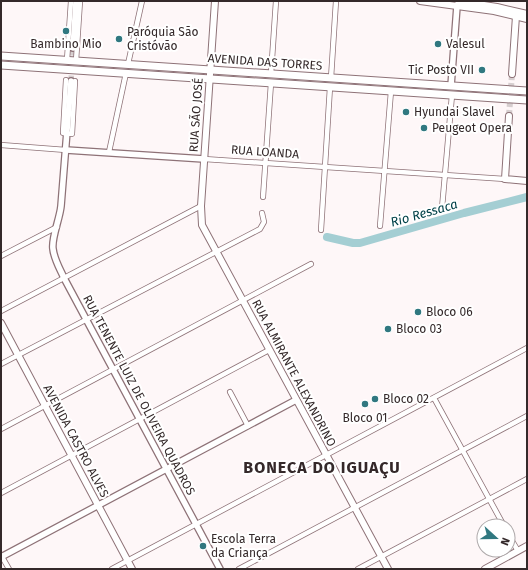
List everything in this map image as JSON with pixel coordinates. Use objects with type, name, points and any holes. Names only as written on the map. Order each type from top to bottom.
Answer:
[{"type":"highway","name":"AVENIDA DAS TORRES","points":[[1,56],[527,91]]},
{"type":"highway","name":"AVENIDA DAS TORRES","points":[[1,65],[527,100]]},
{"type":"main road","name":"RUA SÃO JOSÉ","points":[[201,206],[215,1]]},
{"type":"main road","points":[[420,1],[497,7],[527,14]]},
{"type":"main road","points":[[469,4],[527,19]]},
{"type":"main road","points":[[512,74],[516,16]]},
{"type":"main road","points":[[505,180],[509,116]]},
{"type":"main road","name":"RUA LOANDA","points":[[505,180],[527,181]]},
{"type":"main road","name":"RUA ALMIRANTE ALEXANDRINO","points":[[201,206],[202,225],[388,569]]},
{"type":"main road","name":"AVENIDA CASTRO ALVES","points":[[1,323],[132,569]]},
{"type":"main road","points":[[485,569],[527,546]]},
{"type":"street","points":[[67,60],[72,1]]},
{"type":"street","points":[[73,48],[76,1]]},
{"type":"street","points":[[76,61],[80,1]]},
{"type":"street","points":[[128,64],[142,1]]},
{"type":"street","points":[[272,74],[276,1]]},
{"type":"street","points":[[331,78],[336,1]]},
{"type":"street","points":[[451,86],[457,3]]},
{"type":"street","points":[[108,152],[126,73]]},
{"type":"street","name":"RUA TENENTE LUIZ DE OLIVEIRA QUADROS","points":[[71,81],[61,206],[53,242],[53,250],[64,278],[220,569]]},
{"type":"street","points":[[263,197],[271,83]]},
{"type":"street","points":[[321,230],[330,87]]},
{"type":"street","points":[[380,226],[390,91]]},
{"type":"street","points":[[442,208],[452,95]]},
{"type":"street","name":"RUA LOANDA","points":[[1,145],[505,180]]},
{"type":"street","points":[[1,311],[201,206]]},
{"type":"street","points":[[1,364],[260,229],[264,222],[262,213]]},
{"type":"street","points":[[1,256],[57,227]]},
{"type":"street","points":[[1,429],[311,264]]},
{"type":"street","points":[[112,569],[527,348]]},
{"type":"street","points":[[1,493],[269,350]]},
{"type":"street","points":[[230,392],[248,426]]},
{"type":"street","points":[[434,398],[500,518]]},
{"type":"street","points":[[9,569],[1,556],[296,400]]},
{"type":"street","points":[[238,569],[527,416]]},
{"type":"street","points":[[358,569],[527,479]]},
{"type":"street","points":[[516,548],[518,552]]},
{"type":"waterway","name":"Rio Ressaca","points":[[327,237],[353,243],[360,243],[464,213],[527,197]]},
{"type":"tunnel","points":[[71,81],[73,48]]},
{"type":"tunnel","points":[[509,116],[512,74]]},
{"type":"place","name":"Bambino Mio","points":[[66,31]]},
{"type":"place","name":"Paróquia São Cristóvão","points":[[119,39]]},
{"type":"place","name":"Valesul","points":[[438,44]]},
{"type":"place","name":"Tic Posto VII","points":[[482,70]]},
{"type":"place","name":"Hyundai Slavel","points":[[406,112]]},
{"type":"place","name":"Peugeot Opera","points":[[424,128]]},
{"type":"place","name":"Bloco 06","points":[[418,312]]},
{"type":"place","name":"Bloco 03","points":[[388,329]]},
{"type":"place","name":"Bloco 02","points":[[375,399]]},
{"type":"place","name":"Bloco 01","points":[[365,404]]},
{"type":"place","name":"Escola Terra da Criança","points":[[203,546]]},
{"type":"district","name":"BONECA DO IGUAÇU","points":[[322,467]]}]
